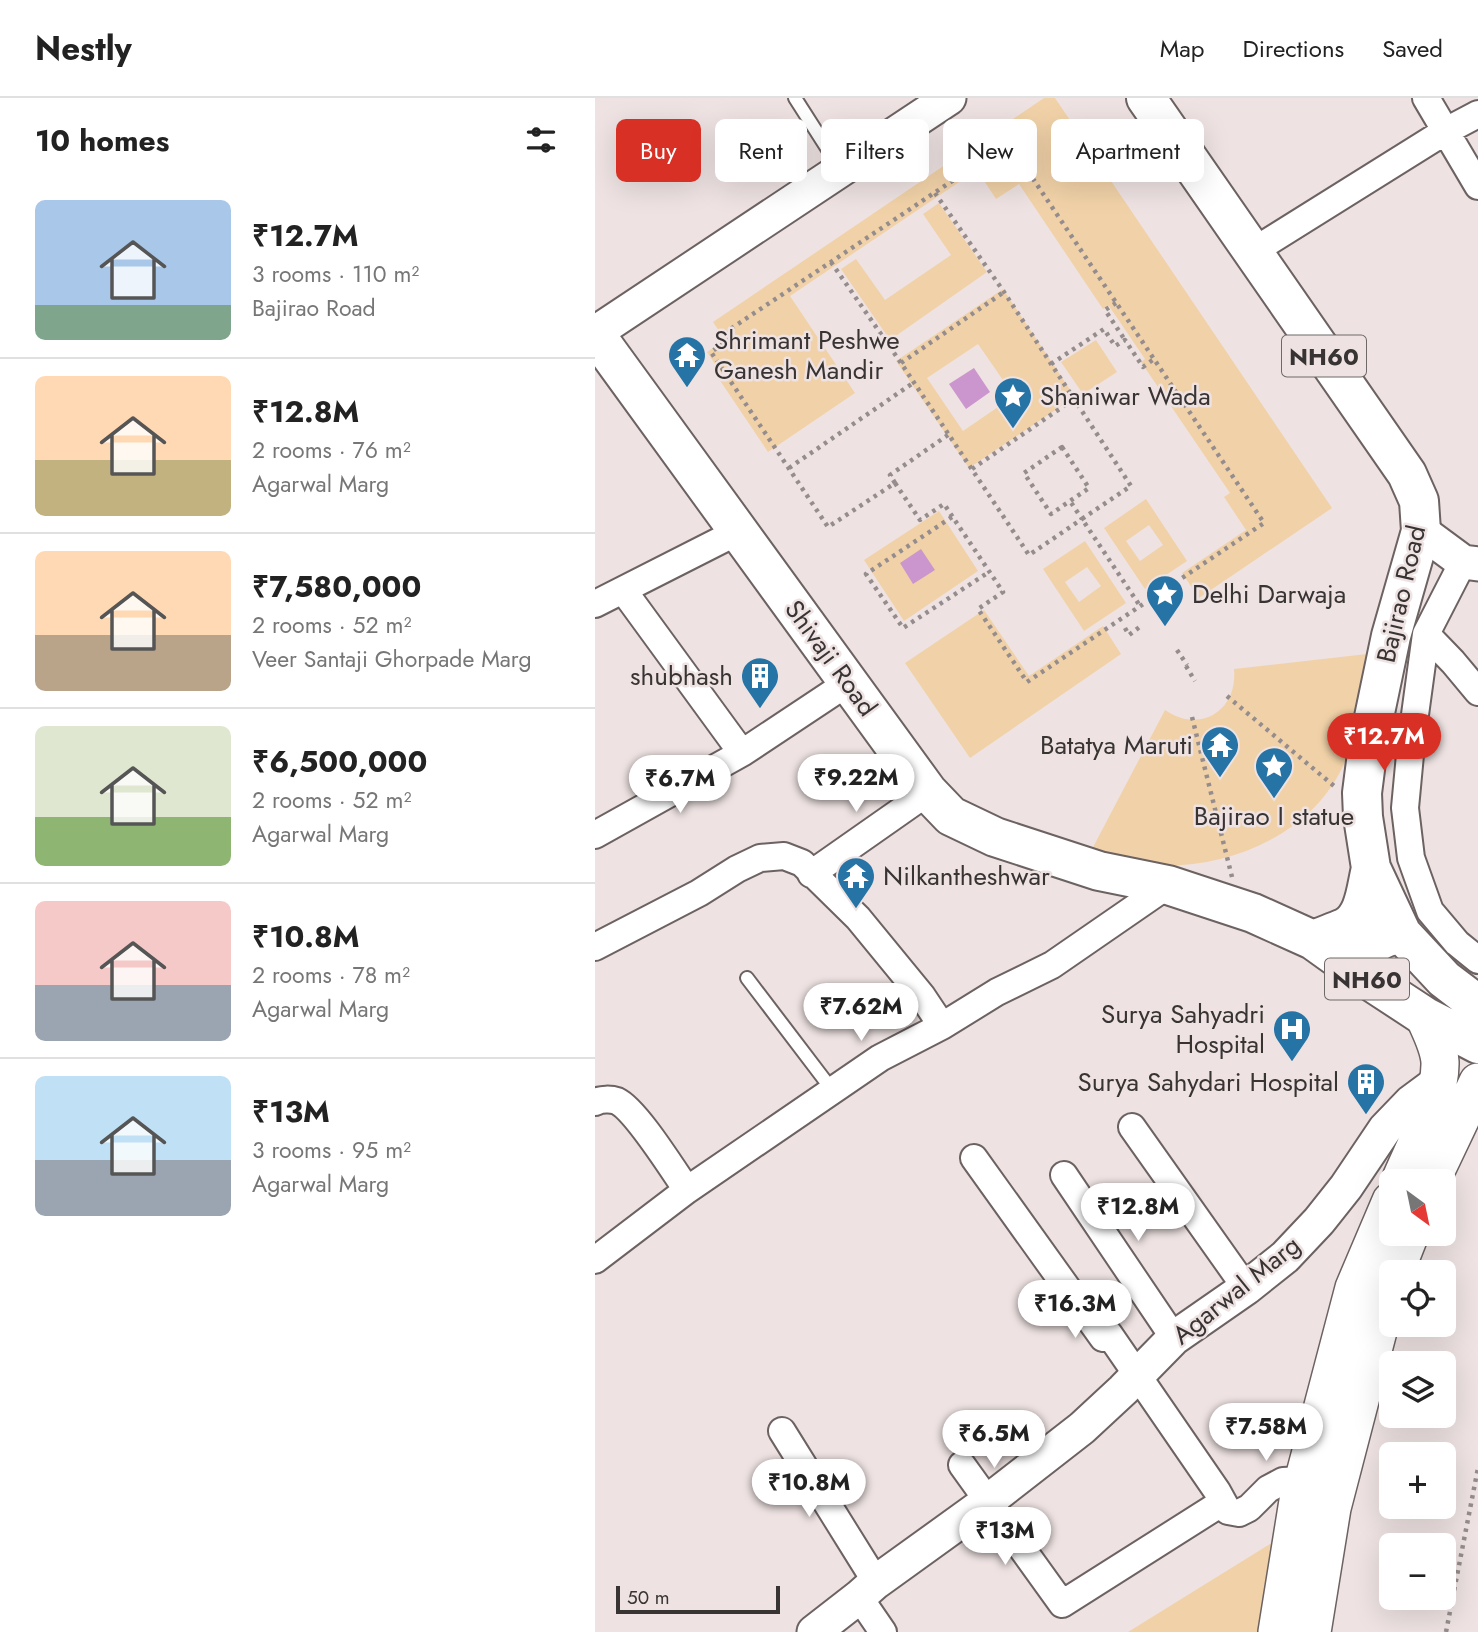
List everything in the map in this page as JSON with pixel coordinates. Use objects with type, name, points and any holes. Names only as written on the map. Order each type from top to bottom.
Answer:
[{"type":"highway","name":"Bajirao Road","points":[[1146,98],[1407,474],[1419,501],[1421,530],[1391,636],[1368,746],[1362,793],[1363,817],[1371,868],[1402,934],[1444,979],[1478,1005]]},
{"type":"highway","name":"Shivaji Road","points":[[595,334],[928,792],[951,816],[995,836],[1098,871],[1168,885],[1253,913],[1313,940],[1424,1016],[1478,1044]]},
{"type":"highway","points":[[1313,940],[1353,921],[1360,912],[1371,868]]},
{"type":"highway","points":[[1366,978],[1364,967],[1371,949],[1384,937],[1402,934]]},
{"type":"main road","points":[[1405,1169],[1430,1110],[1438,1082],[1440,1060],[1424,1016]]},
{"type":"main road","points":[[1437,1169],[1478,1082]]},
{"type":"main road","points":[[1277,1632],[1311,1496],[1354,1288],[1379,1229]]},
{"type":"main road","points":[[1312,1632],[1311,1496],[1379,1313]]},
{"type":"street","points":[[918,119],[949,98]]},
{"type":"street","points":[[1426,98],[1478,186]]},
{"type":"street","points":[[1252,252],[1444,132],[1478,114]]},
{"type":"street","points":[[595,334],[823,182]]},
{"type":"street","points":[[1421,530],[1470,563],[1426,634],[1405,808],[1411,858],[1430,911],[1457,943],[1478,960]]},
{"type":"street","points":[[595,604],[739,531]]},
{"type":"street","points":[[624,590],[742,753]]},
{"type":"street","points":[[1426,634],[1478,692]]},
{"type":"street","points":[[595,835],[742,753],[849,682]]},
{"type":"street","points":[[811,874],[928,792]]},
{"type":"street","points":[[595,947],[699,893],[737,869],[760,858],[785,856],[802,863],[873,935],[922,996],[942,1026]]},
{"type":"street","points":[[595,1260],[687,1189],[880,1058],[942,1026],[997,992],[1052,965],[1168,885]]},
{"type":"street","name":"Agarwal Marg","points":[[814,1632],[1082,1428],[1174,1338],[1286,1257],[1346,1187],[1385,1129],[1411,1102],[1438,1082]]},
{"type":"street","points":[[595,1102],[616,1101],[632,1113],[687,1189]]},
{"type":"street","points":[[1132,1126],[1245,1288]]},
{"type":"street","points":[[974,1158],[1103,1338],[1109,1334],[1228,1511],[1239,1513],[1249,1508],[1268,1489],[1283,1481],[1311,1496]]},
{"type":"street","points":[[1064,1175],[1174,1338]]},
{"type":"street","points":[[782,1431],[868,1590],[884,1632]]},
{"type":"street","points":[[962,1465],[1062,1604],[1223,1502]]},
{"type":"lane","points":[[795,98],[821,139]]},
{"type":"lane","points":[[747,978],[833,1091]]},
{"type":"path","points":[[895,483],[828,527],[711,352],[730,339],[726,332],[1009,143],[1264,523],[1027,682],[978,609],[1003,592],[944,504],[920,520],[890,475],[949,435]]},
{"type":"path","points":[[831,262],[1030,555],[1131,486],[935,192]]},
{"type":"path","points":[[901,363],[1004,292]]},
{"type":"path","points":[[1116,303],[1105,310],[1143,367],[1154,359]]},
{"type":"path","points":[[1051,363],[1104,329],[1115,346],[1125,340]]},
{"type":"path","points":[[789,468],[913,383]]},
{"type":"path","points":[[972,468],[1074,399]]},
{"type":"path","points":[[1062,447],[1089,488],[1070,501],[1051,514],[1024,473],[1062,447]]},
{"type":"path","points":[[1070,501],[1140,606]]},
{"type":"path","points":[[952,517],[866,574],[873,585],[903,628],[989,572]]},
{"type":"path","points":[[1157,595],[1162,603]]},
{"type":"path","points":[[1125,628],[1129,635],[1141,626]]},
{"type":"path","points":[[1177,650],[1195,681]]},
{"type":"path","points":[[1227,696],[1336,787]]},
{"type":"path","points":[[1192,717],[1232,878]]},
{"type":"path","points":[[1446,1632],[1478,1468]]},
{"type":"shaded area","points":[[1044,98],[1055,98],[1069,119],[1051,119],[1051,182],[1112,182],[1332,508],[1199,598],[1182,573],[1246,530],[1224,497],[1230,493],[1141,362],[1145,359],[1109,306],[1103,309],[1019,184],[996,199],[985,182],[1037,182],[1037,119],[1013,119]]},
{"type":"shaded area","points":[[943,166],[943,182],[959,182],[790,296],[855,393],[768,452],[717,376],[721,373],[707,352],[725,340],[713,322],[920,182],[929,182],[929,176]]},
{"type":"shaded area","points":[[939,203],[987,272],[890,340],[841,269],[856,259],[885,300],[951,255],[923,214]]},
{"type":"shaded area","points":[[1003,289],[1075,397],[969,468],[896,361]],"holes":[[[978,344],[1014,396],[963,431],[927,378]]]},
{"type":"shaded area","points":[[1096,340],[1117,372],[1083,394],[1061,362]]},
{"type":"shaded area","points":[[974,368],[990,392],[966,409],[949,384]]},
{"type":"shaded area","points":[[1146,499],[1187,561],[1145,589],[1104,528]],"holes":[[[1149,525],[1163,545],[1140,561],[1126,541]]]},
{"type":"shaded area","points":[[939,511],[978,571],[904,621],[864,560]]},
{"type":"shaded area","points":[[1085,541],[1126,603],[1084,631],[1043,569]],"holes":[[[1087,567],[1101,586],[1079,602],[1065,582]]]},
{"type":"shaded area","points":[[921,549],[935,570],[913,584],[900,563]]},
{"type":"shaded area","points":[[984,610],[1029,676],[1103,626],[1121,654],[970,758],[905,663]]},
{"type":"shaded area","points":[[1367,654],[1356,721],[1346,759],[1332,786],[1313,809],[1290,828],[1236,855],[1176,866],[1147,865],[1090,853],[1165,710],[1191,720],[1214,714],[1230,696],[1234,684],[1234,669]]},
{"type":"shaded area","points":[[1278,1539],[1264,1632],[1128,1632]]},
{"type":"place","name":"Shrimant Peshwe Ganesh Mandir","points":[[687,389]]},
{"type":"place","name":"Shaniwar Wada","points":[[1013,430]]},
{"type":"place","name":"Delhi Darwaja","points":[[1165,628]]},
{"type":"place","name":"shubhash","points":[[760,710]]},
{"type":"place","name":"Batatya Maruti","points":[[1220,779]]},
{"type":"place","name":"Bajirao I statue","points":[[1274,800]]},
{"type":"place","name":"Nilkantheshwar","points":[[856,910]]},
{"type":"place","name":"Surya Sahyadri Hospital","points":[[1292,1063]]},
{"type":"place","name":"Surya Sahydari Hospital","points":[[1366,1116]]}]
